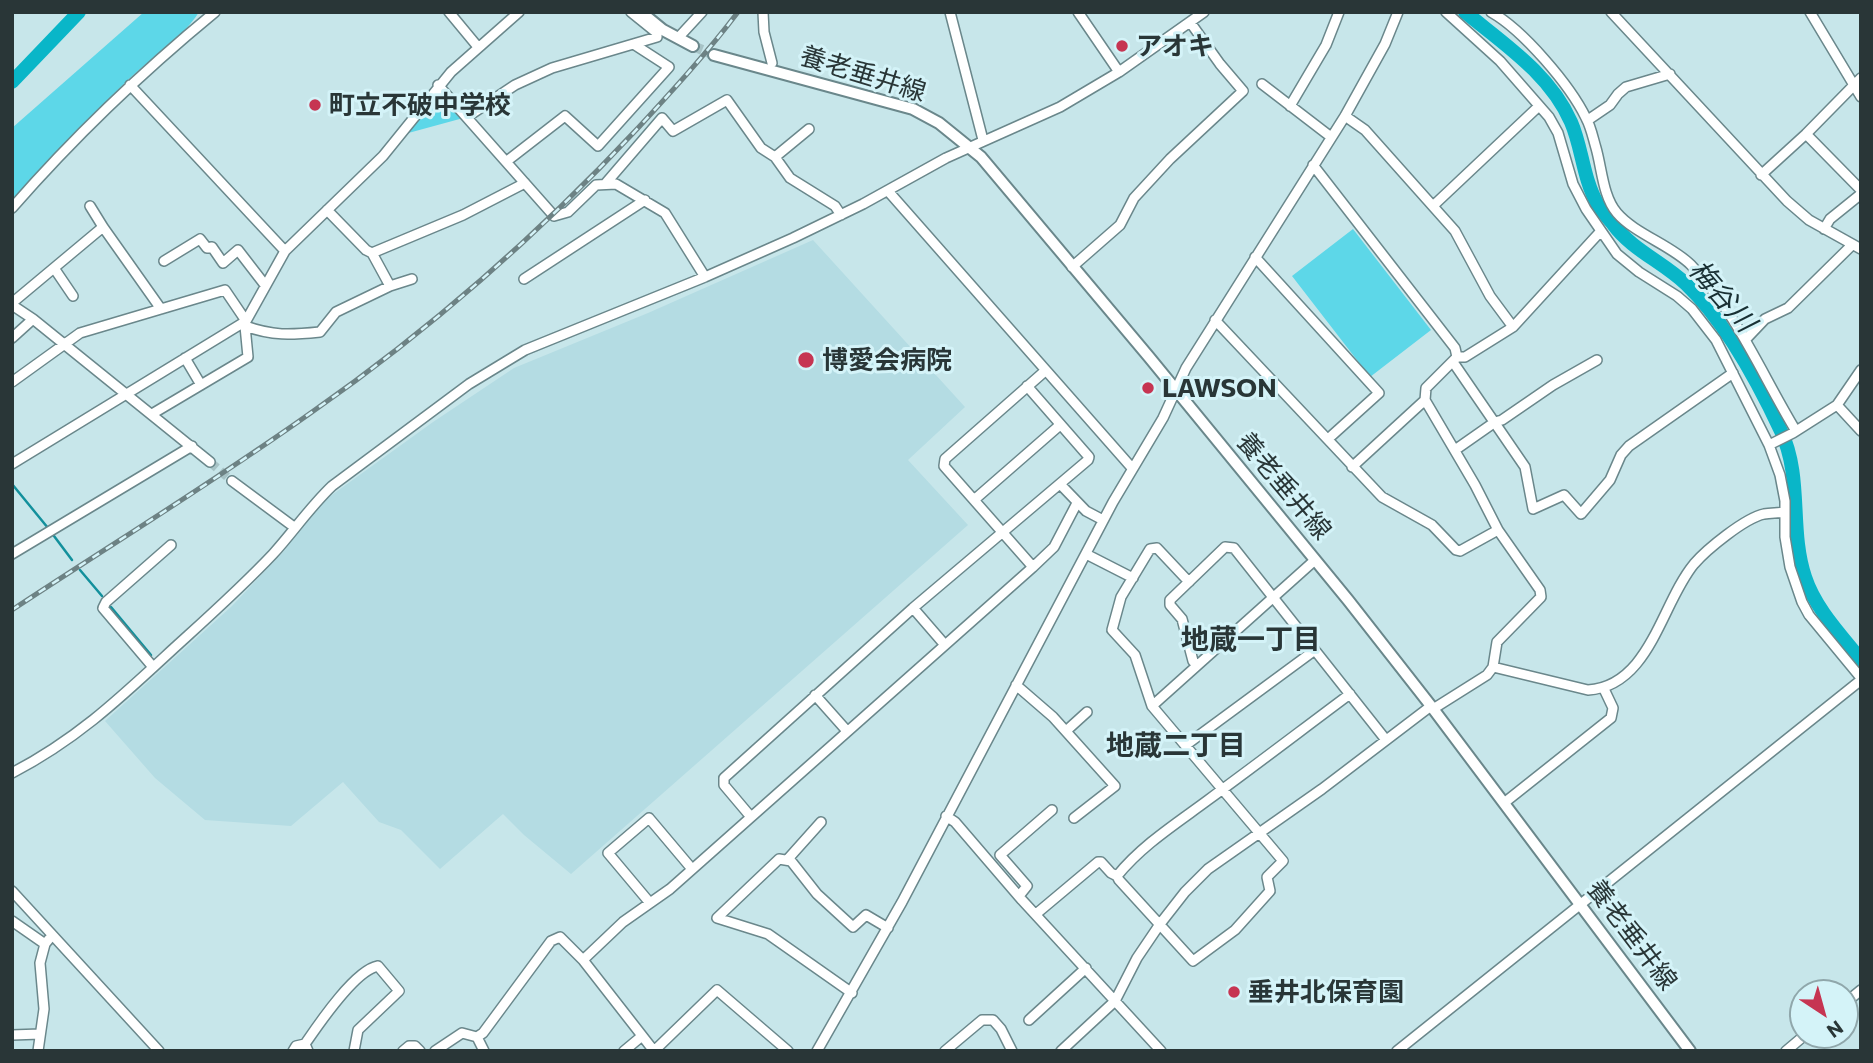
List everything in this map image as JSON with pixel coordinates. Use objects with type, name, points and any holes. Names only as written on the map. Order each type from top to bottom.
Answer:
[{"type":"main road","points":[[641,12],[693,46]]},
{"type":"main road","name":"養老垂井線","points":[[714,55],[913,109],[939,123],[970,146],[1175,390],[1432,707],[1690,1051]]},
{"type":"street","points":[[12,464],[246,323],[285,251],[401,135],[438,85],[519,12]]},
{"type":"street","points":[[467,117],[515,85],[552,68],[657,37],[657,33],[631,12]]},
{"type":"street","points":[[678,38],[702,12]]},
{"type":"street","points":[[763,12],[764,32],[772,63]]},
{"type":"street","points":[[950,12],[983,140]]},
{"type":"street","points":[[1078,12],[1119,72]]},
{"type":"street","points":[[12,773],[58,747],[86,727],[153,667],[275,552],[332,486],[495,367],[525,350],[705,277],[841,215],[970,146],[1060,107],[1119,72],[1203,12]]},
{"type":"street","points":[[1290,106],[1326,45],[1339,12]]},
{"type":"street","points":[[817,1051],[888,928],[1103,520],[1163,418],[1175,390],[1215,320],[1345,116],[1385,44],[1398,12]]},
{"type":"street","points":[[1398,1051],[1861,679],[1802,603],[1790,567],[1780,475],[1771,444],[1716,340],[1692,309],[1617,254],[1600,232],[1573,184],[1558,133],[1539,106],[1487,47],[1446,12]]},
{"type":"street","points":[[1491,12],[1536,49],[1588,120],[1605,178],[1607,200],[1618,215],[1689,262],[1706,282],[1746,339],[1794,432]]},
{"type":"street","points":[[1611,12],[1761,175],[1809,220],[1857,247],[1788,308],[1765,319],[1746,339]]},
{"type":"street","points":[[1810,12],[1861,97]]},
{"type":"street","points":[[12,208],[46,169],[130,85],[208,14]]},
{"type":"street","points":[[455,15],[478,47]]},
{"type":"street","points":[[1072,267],[1120,225],[1135,198],[1170,159],[1243,91],[1190,22]]},
{"type":"street","points":[[507,161],[565,116],[598,146],[669,67],[635,45]]},
{"type":"street","points":[[1588,120],[1610,105],[1626,87],[1670,74]]},
{"type":"street","points":[[1761,175],[1807,134],[1861,78]]},
{"type":"street","points":[[1262,84],[1331,137]]},
{"type":"street","points":[[130,85],[285,251]]},
{"type":"street","points":[[438,85],[554,216],[568,212],[596,185],[616,184],[665,213],[705,277]]},
{"type":"street","points":[[606,183],[662,118],[673,131],[727,100],[761,148],[775,157],[790,178],[835,206],[841,215]]},
{"type":"street","points":[[1434,205],[1539,106]]},
{"type":"street","points":[[1345,116],[1365,130],[1434,205],[1464,244],[1490,296],[1513,327]]},
{"type":"street","points":[[775,157],[809,129]]},
{"type":"street","points":[[1807,134],[1861,192],[1830,219],[1824,229]]},
{"type":"street","points":[[1313,165],[1455,348],[1455,359],[1525,467],[1533,509],[1564,495],[1581,514],[1610,480],[1622,454],[1629,446],[1733,373]]},
{"type":"street","points":[[372,253],[463,215],[525,183]]},
{"type":"street","points":[[888,191],[1132,468]]},
{"type":"street","points":[[524,279],[645,200]]},
{"type":"street","points":[[90,206],[161,309]]},
{"type":"street","points":[[327,209],[372,253],[390,286]]},
{"type":"street","points":[[103,227],[12,304],[210,461]]},
{"type":"street","points":[[1060,1051],[1115,1001],[1160,924],[1185,892],[1208,869],[1432,707],[1488,675],[1493,667],[1497,642],[1541,597],[1540,590],[1498,530],[1425,400],[1426,388],[1455,359],[1465,357],[1513,327],[1600,232]]},
{"type":"street","points":[[164,261],[200,239],[207,248],[212,247],[223,263],[238,250],[265,285]]},
{"type":"street","points":[[1255,257],[1379,393],[1328,439]]},
{"type":"street","points":[[54,268],[73,296]]},
{"type":"street","points":[[246,323],[267,334],[320,332],[337,312],[390,286],[412,279]]},
{"type":"street","points":[[12,382],[80,333],[225,290],[246,323],[248,357],[152,414]]},
{"type":"street","points":[[12,338],[33,319]]},
{"type":"street","points":[[1215,320],[1382,497],[1432,525],[1456,550],[1460,551],[1498,530]]},
{"type":"street","points":[[186,358],[201,385]]},
{"type":"street","points":[[1455,450],[1553,385],[1597,360]]},
{"type":"street","points":[[1771,444],[1837,405],[1861,370]]},
{"type":"street","points":[[1033,567],[944,466],[945,459],[1045,371]]},
{"type":"street","points":[[751,817],[724,785],[724,778],[913,608],[1089,457],[1027,386]]},
{"type":"street","points":[[1352,467],[1425,400]]},
{"type":"street","points":[[1837,405],[1861,432]]},
{"type":"street","points":[[974,499],[1060,425]]},
{"type":"street","points":[[12,554],[192,446]]},
{"type":"street","points":[[232,481],[294,527]]},
{"type":"street","points":[[1060,484],[1077,503],[1103,520]]},
{"type":"street","points":[[583,960],[623,922],[692,869],[1033,567],[1054,547],[1077,503]]},
{"type":"street","points":[[1493,667],[1588,690],[1604,689],[1625,676],[1643,655],[1693,565],[1747,522],[1762,514],[1785,512]]},
{"type":"street","points":[[153,667],[103,608],[106,602],[172,545]]},
{"type":"street","points":[[1197,666],[1193,661],[1182,619],[1170,606],[1170,600],[1225,547],[1234,548],[1386,740]]},
{"type":"street","points":[[1036,914],[1101,862],[1117,876],[1193,961],[1235,930],[1270,891],[1267,877],[1283,861],[1152,706],[1135,655],[1112,630],[1121,597],[1150,549],[1157,548],[1189,582]]},
{"type":"street","points":[[1086,554],[1133,578]]},
{"type":"street","points":[[1152,706],[1315,560]]},
{"type":"street","points":[[913,608],[945,645]]},
{"type":"street","points":[[1186,745],[1315,650]]},
{"type":"street","points":[[1016,685],[1053,717],[1115,786],[1074,818]]},
{"type":"street","points":[[1504,803],[1611,718],[1613,708],[1604,689]]},
{"type":"street","points":[[1117,876],[1147,847],[1350,694]]},
{"type":"street","points":[[815,695],[847,731]]},
{"type":"street","points":[[1066,731],[1087,712]]},
{"type":"street","points":[[1019,896],[1027,886],[1000,855],[1052,810]]},
{"type":"street","points":[[946,816],[955,822],[1161,1051]]},
{"type":"street","points":[[650,903],[608,853],[649,818],[692,869]]},
{"type":"street","points":[[787,860],[821,822]]},
{"type":"street","points":[[852,993],[768,934],[717,918],[779,859],[791,861],[817,894],[853,927],[866,915],[888,928]]},
{"type":"street","points":[[12,891],[159,1051]]},
{"type":"street","points":[[12,921],[45,944]]},
{"type":"street","points":[[38,1051],[44,1009],[40,963],[45,944],[53,935]]},
{"type":"street","points":[[477,1037],[483,1033],[551,941],[560,937],[583,960],[654,1051],[718,990],[788,1051]]},
{"type":"street","points":[[293,1051],[296,1046],[307,1048],[337,1001],[369,968],[378,966],[399,991],[358,1030],[354,1051]]},
{"type":"street","points":[[1029,1020],[1086,968]]},
{"type":"street","points":[[945,1051],[982,1020],[993,1020],[1001,1029],[1012,1051]]},
{"type":"street","points":[[435,1051],[462,1033],[477,1037],[484,1051]]},
{"type":"street","points":[[12,1035],[40,1034]]},
{"type":"street","points":[[624,1051],[642,1036]]},
{"type":"street","points":[[403,1051],[409,1046],[415,1046],[420,1051]]},
{"type":"shaded area","points":[[144,12],[199,12],[175,40],[98,110],[12,203],[12,128]]},
{"type":"shaded area","points":[[438,85],[467,117],[401,135]]},
{"type":"shaded area","points":[[1353,229],[1431,330],[1370,377],[1292,276]]},
{"type":"shaded area","points":[[813,240],[965,407],[908,460],[968,525],[571,874],[503,814],[440,869],[401,830],[379,822],[343,782],[291,826],[205,820],[155,778],[105,721],[232,606],[283,552],[318,505],[433,422],[514,368],[648,313]]},
{"type":"waterway","points":[[12,82],[79,12]]},
{"type":"waterway","name":"梅谷川","points":[[1465,12],[1525,61],[1551,89],[1571,122],[1592,193],[1600,208],[1629,241],[1668,269],[1701,299],[1740,353],[1772,412],[1788,449],[1800,559],[1809,588],[1829,620],[1861,660]]},
{"type":"waterway","points":[[12,484],[48,528]]},
{"type":"waterway","points":[[54,536],[72,560]]},
{"type":"waterway","points":[[80,570],[102,596]]},
{"type":"waterway","points":[[111,607],[151,655]]},
{"type":"tunnel","points":[[693,46],[714,55]]},
{"type":"tunnel","points":[[210,462],[232,481]]},
{"type":"railway","points":[[12,610],[275,438],[399,348],[441,314],[523,243],[600,167],[677,85],[738,12]]},
{"type":"place","name":"アオキ","points":[[1122,46]]},
{"type":"place","name":"町立不破中学校","points":[[315,105]]},
{"type":"place","name":"博愛会病院","points":[[806,360]]},
{"type":"place","name":"LAWSON","points":[[1148,388]]},
{"type":"place","name":"垂井北保育園","points":[[1234,992]]},
{"type":"district","name":"地蔵一丁目","points":[[1251,640]]},
{"type":"district","name":"地蔵二丁目","points":[[1176,746]]}]
